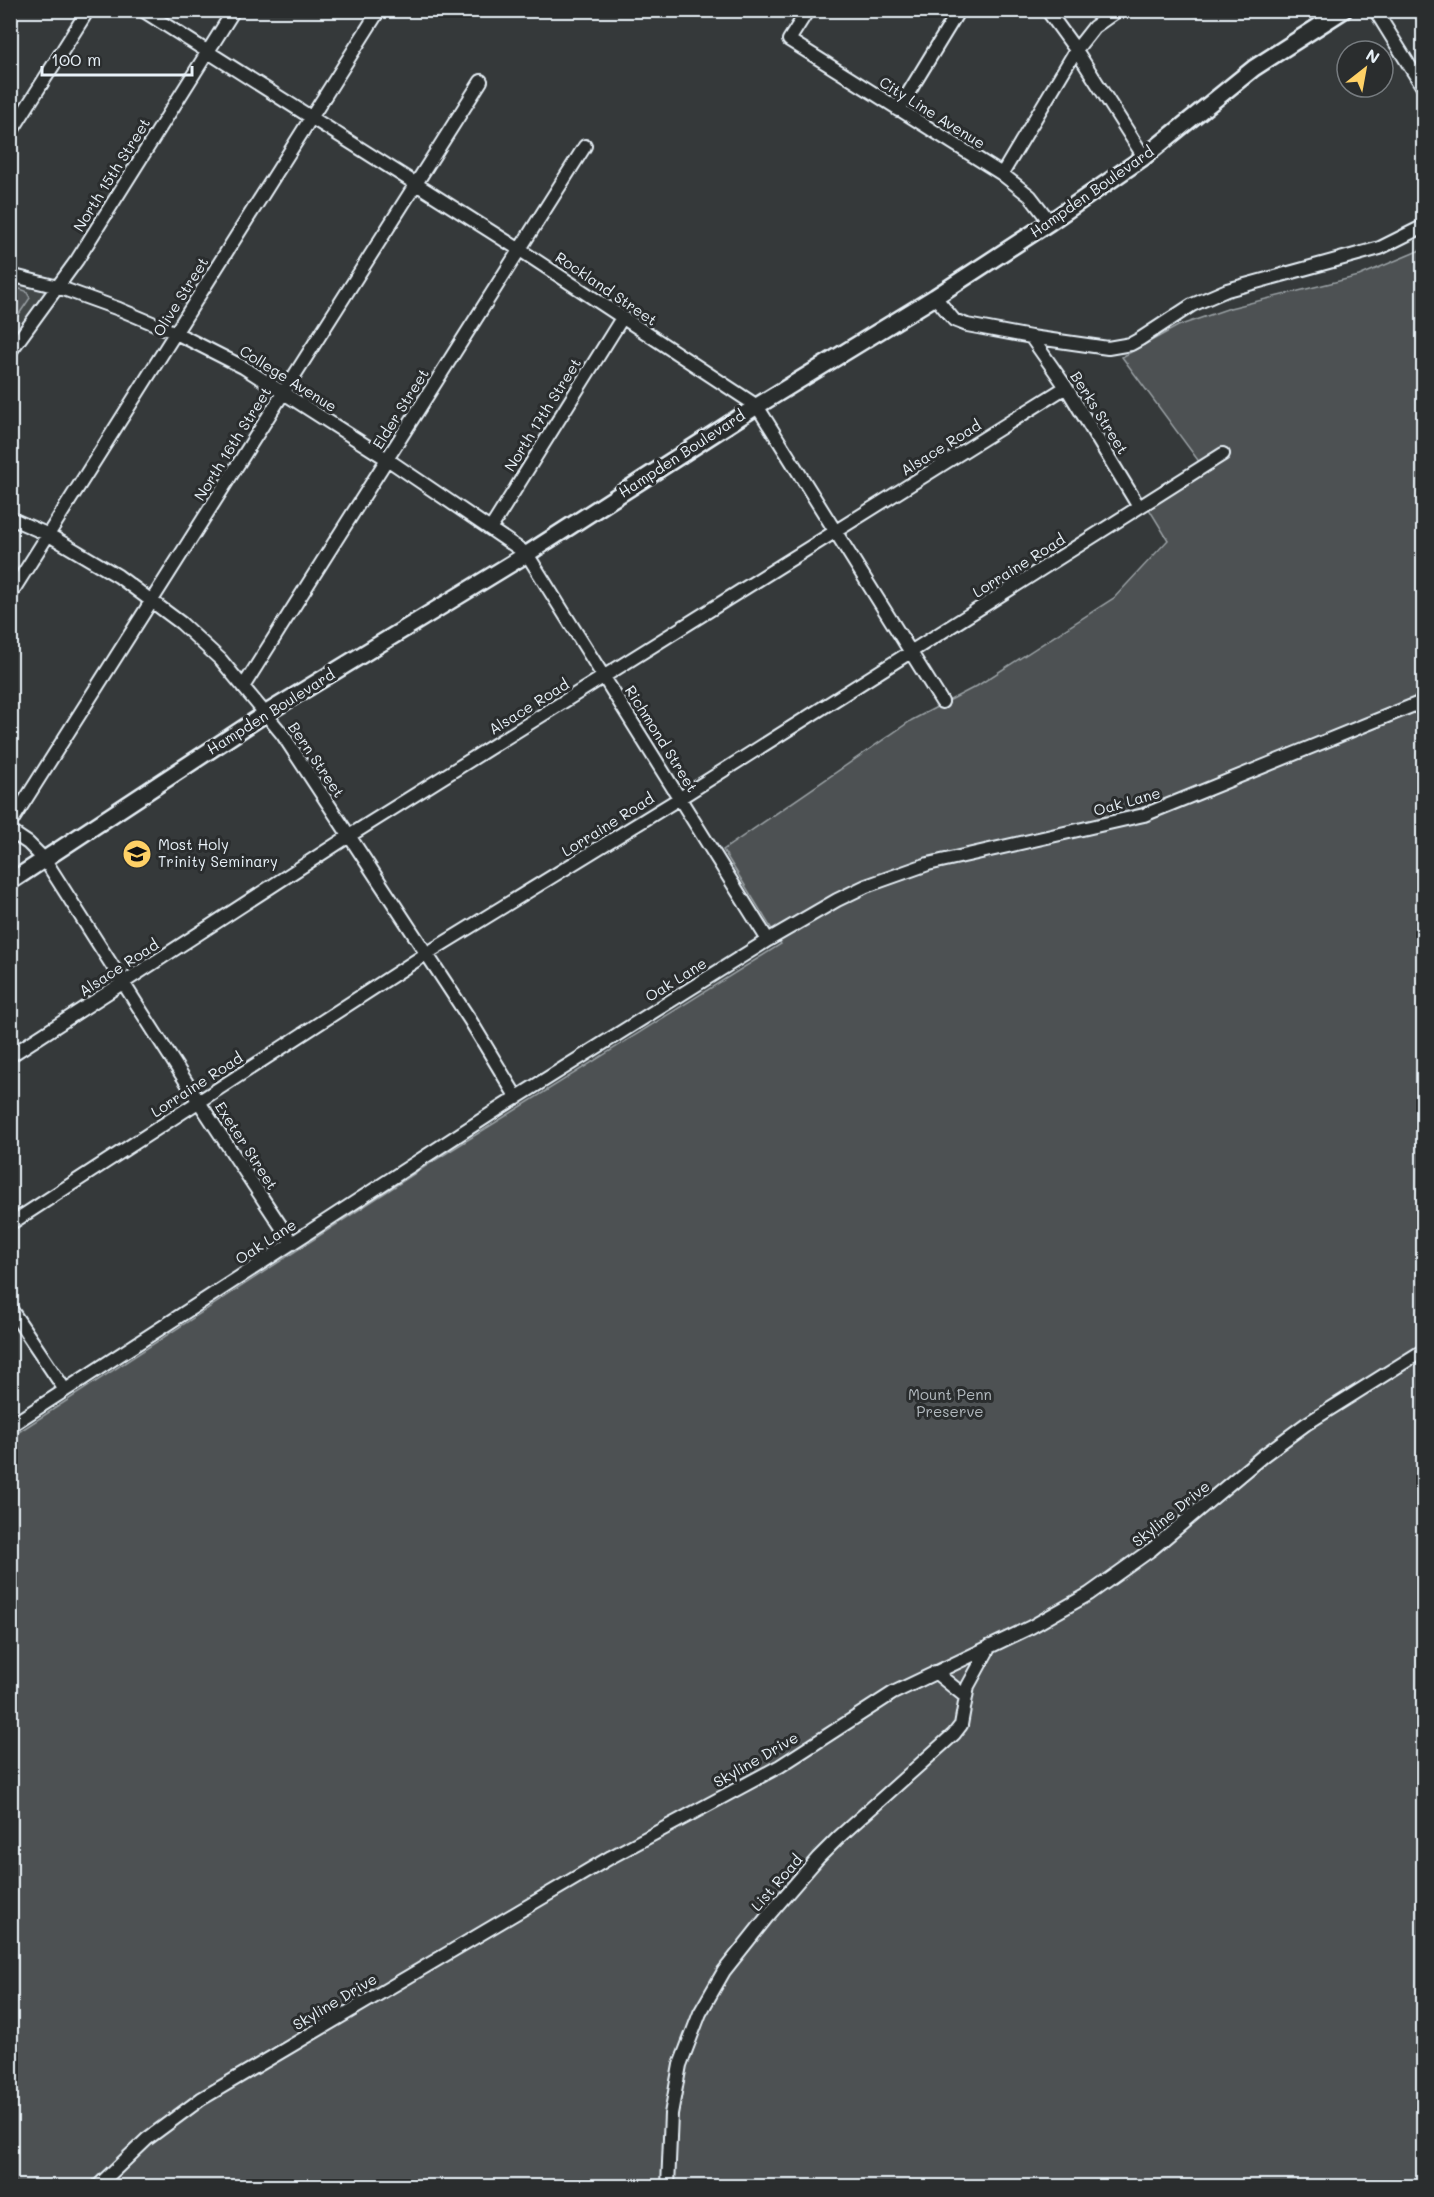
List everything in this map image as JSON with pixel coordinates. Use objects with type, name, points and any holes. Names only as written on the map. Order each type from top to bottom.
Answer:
[{"type":"main road","name":"Hampden Boulevard","points":[[10,882],[265,714],[527,554],[1050,222],[1144,157],[1254,68],[1344,10]]},
{"type":"street","points":[[10,134],[88,10]]},
{"type":"street","name":"Rockland Street","points":[[142,10],[520,250],[757,406],[942,702]]},
{"type":"street","name":"North 15th Street","points":[[10,352],[58,287],[234,10]]},
{"type":"street","name":"City Line Avenue","points":[[808,10],[789,40],[1002,174],[1030,196],[1050,222]]},
{"type":"street","points":[[898,110],[959,10]]},
{"type":"street","points":[[1047,10],[1076,50],[1144,157]]},
{"type":"street","points":[[1002,174],[1076,50],[1094,27],[1118,10]]},
{"type":"street","points":[[1375,10],[1424,89]]},
{"type":"street","name":"Olive Street","points":[[10,595],[376,15]]},
{"type":"street","name":"North 16th Street","points":[[10,824],[481,81]]},
{"type":"street","name":"Elder Street","points":[[243,687],[585,146]]},
{"type":"street","points":[[935,297],[954,320],[967,326],[1031,338],[1108,348],[1131,344],[1192,305],[1227,290],[1380,248],[1424,226]]},
{"type":"street","name":"College Avenue","points":[[10,275],[58,287],[176,333],[263,378],[527,554]]},
{"type":"street","name":"North 17th Street","points":[[491,528],[622,318]]},
{"type":"street","name":"Berks Street","points":[[1031,338],[1066,387],[1139,507]]},
{"type":"street","name":"Alsace Road","points":[[10,1056],[349,836],[605,678],[1066,387]]},
{"type":"street","name":"Lorraine Road","points":[[10,1224],[426,954],[680,798],[1223,454]]},
{"type":"street","name":"Bern Street","points":[[10,518],[49,534],[103,566],[153,600],[221,660],[283,735],[470,1020],[517,1098]]},
{"type":"street","name":"Richmond Street","points":[[527,554],[768,940]]},
{"type":"street","name":"Oak Lane","points":[[10,1426],[517,1098],[768,940],[837,900],[928,864],[1144,815],[1424,701]]},
{"type":"street","name":"Exeter Street","points":[[10,831],[28,843],[45,860],[292,1243]]},
{"type":"street","points":[[10,1308],[65,1390]]},
{"type":"street","name":"Skyline Drive","points":[[98,2187],[147,2139],[201,2099],[611,1857],[780,1766],[872,1704],[1063,1609],[1099,1587],[1152,1549],[1264,1455],[1306,1424],[1424,1350]]},
{"type":"street","name":"List Road","points":[[668,2187],[671,2114],[675,2089],[692,2032],[712,1991],[751,1936],[818,1858],[954,1734],[961,1725],[968,1686],[991,1646]]},
{"type":"street","points":[[935,1672],[966,1697]]},
{"type":"shaded area","points":[[11,279],[58,287],[11,341]]},
{"type":"green space","name":"Mount Penn Preserve","points":[[1423,249],[1423,2186],[11,2186],[11,1437],[429,1164],[781,944],[723,850],[912,720],[977,686],[1114,598],[1168,540],[1149,509],[1206,471],[1122,357],[1178,326],[1230,308],[1359,276]]},
{"type":"green space","points":[[11,286],[26,291],[30,298],[11,326]]},
{"type":"place","name":"Most Holy Trinity Seminary","points":[[137,854]]}]
